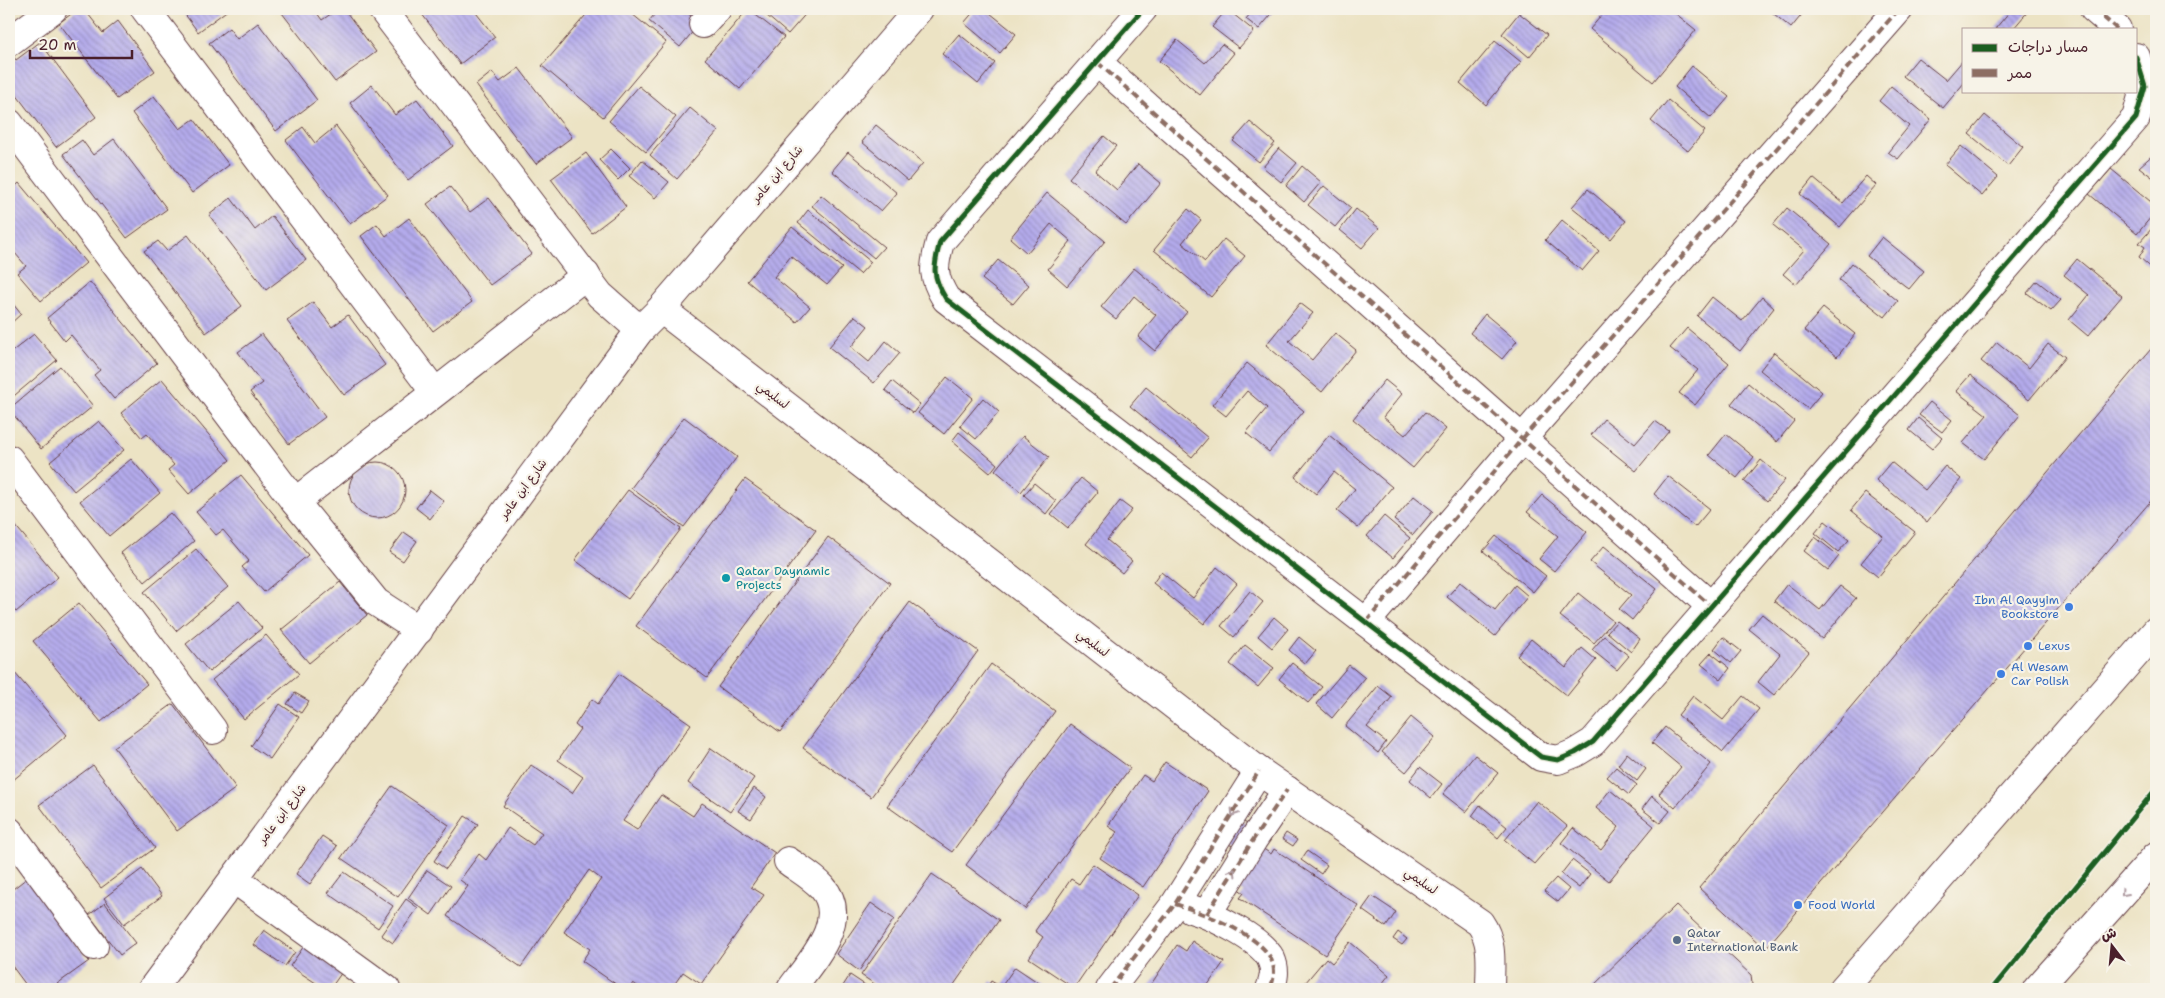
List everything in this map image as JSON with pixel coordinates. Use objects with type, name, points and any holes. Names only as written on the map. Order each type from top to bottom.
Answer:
[{"type":"street","points":[[9,42],[53,9]]},
{"type":"street","points":[[145,9],[434,392]]},
{"type":"street","points":[[382,9],[600,295],[640,330]]},
{"type":"street","name":"شارع ابن عامر","points":[[152,989],[640,330],[661,309],[919,9]]},
{"type":"street","points":[[1143,9],[940,242],[935,262],[936,282],[946,299],[1541,757],[1558,760],[1575,753],[1593,742],[2136,118],[2145,86],[2138,63]]},
{"type":"street","points":[[1366,622],[1522,439],[1899,9]]},
{"type":"street","points":[[2094,9],[2117,28]]},
{"type":"street","points":[[1097,62],[1711,606]]},
{"type":"street","points":[[9,123],[295,502],[376,602],[418,630]]},
{"type":"street","points":[[295,502],[586,275]]},
{"type":"street","name":"لسليمي","points":[[661,309],[1259,771],[1480,923],[1488,934],[1491,947],[1490,989]]},
{"type":"street","points":[[9,459],[213,730]]},
{"type":"street","points":[[1843,989],[2156,631]]},
{"type":"street","points":[[1110,989],[1175,904],[1259,771]]},
{"type":"street","points":[[1207,914],[1287,790]]},
{"type":"street","points":[[9,831],[94,946]]},
{"type":"street","points":[[2037,989],[2156,856]]},
{"type":"street","points":[[788,862],[821,885],[828,894],[832,920],[823,944],[791,989]]},
{"type":"street","points":[[234,879],[386,989]]},
{"type":"street","points":[[1175,904],[1207,914],[1262,946],[1271,960],[1275,976],[1270,989]]},
{"type":"building","points":[[78,9],[84,9],[103,33],[118,21],[155,71],[117,99],[59,23]]},
{"type":"building","points":[[181,9],[229,9],[198,32]]},
{"type":"building","points":[[279,9],[314,9],[322,20],[338,9],[344,9],[376,52],[335,82]]},
{"type":"building","points":[[418,9],[473,9],[495,37],[460,64]]},
{"type":"building","points":[[591,9],[626,9],[666,42],[603,117],[542,66]]},
{"type":"building","points":[[659,9],[682,9],[700,23],[680,47],[649,21]]},
{"type":"building","points":[[748,9],[784,37],[740,89],[705,59]]},
{"type":"building","points":[[759,9],[810,9],[788,34]]},
{"type":"building","points":[[976,9],[985,9],[1016,34],[1000,53],[964,23]]},
{"type":"building","points":[[1227,9],[1254,31],[1239,48],[1212,27]]},
{"type":"building","points":[[1254,9],[1276,9],[1259,29],[1246,19]]},
{"type":"building","points":[[1607,9],[1670,9],[1696,30],[1653,82],[1590,29]]},
{"type":"building","points":[[1768,9],[1801,9],[1804,12],[1791,28]]},
{"type":"building","points":[[2009,9],[2030,9],[2014,28],[1996,28],[2011,10]]},
{"type":"building","points":[[1519,13],[1547,35],[1529,57],[1502,34]]},
{"type":"building","points":[[258,23],[317,100],[276,131],[209,43],[229,28],[237,39]]},
{"type":"building","points":[[959,34],[995,63],[978,84],[942,54]]},
{"type":"building","points":[[1177,40],[1205,63],[1222,44],[1234,53],[1200,95],[1159,61]]},
{"type":"building","points":[[1495,41],[1521,62],[1486,105],[1460,83]]},
{"type":"building","points":[[40,42],[96,117],[56,147],[9,85],[9,51],[16,60]]},
{"type":"building","points":[[1918,58],[1946,80],[1962,61],[1962,85],[1943,108],[1903,76]]},
{"type":"building","points":[[1692,66],[1729,97],[1711,118],[1675,87]]},
{"type":"building","points":[[519,68],[572,137],[536,164],[476,85],[492,72],[500,82]]},
{"type":"building","points":[[372,85],[395,115],[417,99],[453,146],[408,180],[350,103]]},
{"type":"building","points":[[639,86],[676,117],[646,152],[609,121]]},
{"type":"building","points":[[1891,86],[1931,119],[1898,159],[1888,152],[1909,126],[1879,101]]},
{"type":"building","points":[[154,96],[180,129],[194,119],[229,165],[192,193],[132,113]]},
{"type":"building","points":[[1668,100],[1705,131],[1688,151],[1651,121]]},
{"type":"building","points":[[690,108],[718,131],[677,179],[650,155]]},
{"type":"building","points":[[1985,115],[2023,147],[2008,166],[1969,134]]},
{"type":"building","points":[[1250,122],[1275,143],[1259,162],[1233,141]]},
{"type":"building","points":[[876,125],[923,163],[908,181],[862,142]]},
{"type":"building","points":[[336,126],[388,195],[350,224],[286,140],[303,127],[315,143]]},
{"type":"building","points":[[1104,136],[1116,146],[1095,171],[1117,190],[1138,164],[1161,183],[1126,225],[1069,178]]},
{"type":"building","points":[[114,139],[167,209],[127,238],[63,154],[82,140],[93,155]]},
{"type":"building","points":[[1961,146],[1998,177],[1982,196],[1945,165]]},
{"type":"building","points":[[1279,148],[1297,163],[1281,182],[1263,167]]},
{"type":"building","points":[[611,149],[630,168],[618,180],[599,160]]},
{"type":"building","points":[[848,152],[897,193],[881,211],[832,171]]},
{"type":"building","points":[[2156,152],[2156,180],[2139,167]]},
{"type":"building","points":[[586,153],[626,207],[592,233],[551,179]]},
{"type":"building","points":[[642,160],[669,182],[655,198],[629,176]]},
{"type":"building","points":[[1302,166],[1321,182],[1304,202],[1286,186]]},
{"type":"building","points":[[2111,169],[2156,206],[2156,211],[2137,234],[2089,194]]},
{"type":"building","points":[[1866,176],[1876,185],[1840,227],[1800,194],[1813,178],[1843,203]]},
{"type":"building","points":[[19,183],[86,263],[41,301],[17,273],[26,266],[9,246],[9,192]]},
{"type":"building","points":[[1324,186],[1351,208],[1335,227],[1308,205]]},
{"type":"building","points":[[450,187],[470,212],[489,198],[532,254],[490,285],[427,204]]},
{"type":"building","points":[[1588,189],[1626,221],[1611,239],[1572,207]]},
{"type":"building","points":[[1047,193],[1105,241],[1067,286],[1048,269],[1071,241],[1051,224],[1027,253],[1010,238]]},
{"type":"building","points":[[821,195],[884,247],[874,258],[812,206]]},
{"type":"building","points":[[231,198],[255,230],[272,216],[306,260],[266,290],[209,215]]},
{"type":"building","points":[[1787,208],[1831,244],[1796,285],[1783,274],[1804,250],[1773,225]]},
{"type":"building","points":[[1188,209],[1201,220],[1182,243],[1205,262],[1224,239],[1245,256],[1211,297],[1154,250]]},
{"type":"building","points":[[1356,209],[1379,228],[1362,248],[1340,230]]},
{"type":"building","points":[[808,210],[871,262],[860,274],[798,223]]},
{"type":"building","points":[[409,218],[472,302],[433,331],[361,236],[377,224],[386,236]]},
{"type":"building","points":[[1562,220],[1599,251],[1582,271],[1545,240]]},
{"type":"building","points":[[792,227],[842,268],[827,285],[791,256],[774,277],[810,307],[797,322],[747,281]]},
{"type":"building","points":[[2153,227],[2156,230],[2156,272],[2139,257],[2145,247],[2139,243]]},
{"type":"building","points":[[188,235],[242,306],[206,333],[144,251],[158,241],[167,251]]},
{"type":"building","points":[[1882,237],[1924,271],[1909,289],[1867,256]]},
{"type":"building","points":[[2077,259],[2122,296],[2088,336],[2069,320],[2089,295],[2064,275]]},
{"type":"building","points":[[998,260],[1029,285],[1013,304],[982,279]]},
{"type":"building","points":[[1852,263],[1898,301],[1885,317],[1839,280]]},
{"type":"building","points":[[1134,268],[1187,312],[1155,351],[1138,337],[1156,315],[1134,296],[1116,319],[1101,307]]},
{"type":"building","points":[[2037,281],[2061,300],[2051,311],[2027,293]]},
{"type":"building","points":[[90,282],[157,363],[114,399],[94,375],[100,370],[71,335],[65,341],[47,318]]},
{"type":"building","points":[[1712,297],[1742,321],[1762,297],[1774,308],[1740,351],[1697,316]]},
{"type":"building","points":[[9,299],[21,314],[9,325]]},
{"type":"building","points":[[313,302],[332,327],[348,315],[385,365],[344,395],[287,321]]},
{"type":"building","points":[[1300,303],[1313,313],[1289,341],[1312,360],[1335,333],[1356,350],[1322,392],[1266,345]]},
{"type":"building","points":[[1823,308],[1855,334],[1837,357],[1804,330]]},
{"type":"building","points":[[1485,314],[1517,341],[1502,359],[1470,333]]},
{"type":"building","points":[[855,316],[868,326],[851,347],[869,362],[886,341],[900,353],[874,383],[829,347]]},
{"type":"building","points":[[1687,328],[1729,363],[1695,405],[1679,393],[1698,370],[1670,348]]},
{"type":"building","points":[[34,334],[57,360],[9,400],[9,354]]},
{"type":"building","points":[[262,334],[325,417],[289,444],[250,392],[262,383],[238,352]]},
{"type":"building","points":[[1997,342],[2029,368],[2048,344],[2065,357],[2029,400],[1981,361]]},
{"type":"building","points":[[2156,343],[2156,495],[1765,949],[1699,888]]},
{"type":"building","points":[[1774,352],[1822,392],[1808,409],[1760,370]]},
{"type":"building","points":[[1247,363],[1304,411],[1269,452],[1246,433],[1267,408],[1247,391],[1226,416],[1212,405]]},
{"type":"building","points":[[60,366],[93,406],[41,449],[9,409]]},
{"type":"building","points":[[1970,375],[2020,415],[1984,459],[1963,443],[1987,415],[1956,391]]},
{"type":"building","points":[[947,377],[973,398],[944,434],[918,413]]},
{"type":"building","points":[[162,379],[230,460],[189,494],[168,470],[174,465],[147,434],[142,438],[121,413]]},
{"type":"building","points":[[1385,380],[1402,394],[1383,417],[1405,435],[1425,412],[1446,429],[1413,468],[1353,419]]},
{"type":"building","points":[[892,381],[920,404],[913,413],[885,390]]},
{"type":"building","points":[[1748,383],[1794,421],[1777,442],[1731,404]]},
{"type":"building","points":[[1146,387],[1208,438],[1192,457],[1130,406]]},
{"type":"building","points":[[983,398],[999,412],[976,439],[960,426]]},
{"type":"building","points":[[1930,402],[1952,420],[1942,432],[1919,415]]},
{"type":"building","points":[[684,417],[737,457],[684,527],[631,488]]},
{"type":"building","points":[[1918,418],[1942,438],[1932,449],[1909,430]]},
{"type":"building","points":[[1604,419],[1635,444],[1655,421],[1669,431],[1636,471],[1591,435]]},
{"type":"building","points":[[99,421],[124,450],[74,491],[50,462]]},
{"type":"building","points":[[959,432],[997,464],[990,473],[952,441]]},
{"type":"building","points":[[1726,434],[1754,457],[1737,478],[1709,455]]},
{"type":"building","points":[[1329,435],[1392,487],[1358,528],[1337,511],[1355,489],[1334,472],[1316,494],[1295,477]]},
{"type":"building","points":[[1023,436],[1049,457],[1021,492],[995,470]]},
{"type":"building","points":[[131,459],[160,493],[109,536],[80,501]]},
{"type":"building","points":[[1761,460],[1785,480],[1767,501],[1744,481]]},
{"type":"building","points":[[377,462],[388,464],[397,470],[403,479],[405,490],[403,501],[397,510],[388,516],[377,518],[366,516],[357,510],[351,501],[349,490],[351,479],[357,470],[366,464]]},
{"type":"building","points":[[1891,462],[1925,490],[1945,466],[1961,479],[1927,522],[1876,480]]},
{"type":"building","points":[[241,475],[308,555],[264,592],[242,567],[249,561],[223,530],[216,535],[196,512]]},
{"type":"building","points":[[1668,476],[1710,509],[1695,527],[1654,494]]},
{"type":"building","points":[[1081,478],[1098,492],[1068,528],[1051,514]]},
{"type":"building","name":"Qatar Daynamic Projects","points":[[745,479],[816,530],[707,678],[636,626]]},
{"type":"building","points":[[1034,483],[1056,501],[1046,514],[1024,495]]},
{"type":"building","points":[[430,490],[444,501],[430,519],[416,508]]},
{"type":"building","points":[[628,490],[681,529],[628,599],[575,560]]},
{"type":"building","points":[[1865,493],[1915,532],[1878,577],[1861,563],[1883,536],[1851,510]]},
{"type":"building","points":[[1542,495],[1587,532],[1554,571],[1539,559],[1558,536],[1527,512]]},
{"type":"building","points":[[1414,496],[1433,511],[1413,535],[1394,520]]},
{"type":"building","points":[[1120,501],[1132,510],[1107,540],[1132,561],[1122,573],[1086,544]]},
{"type":"building","points":[[170,513],[194,541],[145,582],[121,553]]},
{"type":"building","points":[[1384,516],[1410,538],[1393,558],[1367,536]]},
{"type":"building","points":[[9,518],[58,577],[16,612],[9,604]]},
{"type":"building","points":[[1825,521],[1849,540],[1838,552],[1815,533]]},
{"type":"building","points":[[404,532],[417,541],[403,561],[389,552]]},
{"type":"building","points":[[1496,536],[1546,576],[1533,592],[1483,551]]},
{"type":"building","name":"Qatar Daynamic Projects","points":[[828,537],[890,583],[780,732],[718,687]]},
{"type":"building","points":[[1815,537],[1839,556],[1828,570],[1804,551]]},
{"type":"building","points":[[1604,546],[1657,589],[1632,620],[1619,609],[1631,595],[1590,562]]},
{"type":"building","points":[[196,549],[228,587],[176,631],[144,592]]},
{"type":"building","points":[[1217,567],[1237,584],[1204,624],[1153,583],[1161,572],[1193,598]]},
{"type":"building","points":[[340,582],[367,615],[309,663],[281,630]]},
{"type":"building","points":[[1460,582],[1495,610],[1515,585],[1528,596],[1495,636],[1447,597]]},
{"type":"building","points":[[1787,584],[1820,610],[1840,586],[1856,598],[1822,639],[1774,601]]},
{"type":"building","points":[[1250,591],[1263,602],[1234,637],[1221,626]]},
{"type":"building","points":[[1578,593],[1613,621],[1594,643],[1560,616]]},
{"type":"building","points":[[239,601],[262,628],[209,672],[186,644]]},
{"type":"building","points":[[910,602],[978,651],[871,797],[803,748]]},
{"type":"building","points":[[79,603],[147,684],[101,722],[33,641]]},
{"type":"building","points":[[1762,614],[1809,652],[1774,695],[1758,682],[1780,654],[1749,629]]},
{"type":"building","points":[[1274,617],[1288,629],[1272,648],[1258,636]]},
{"type":"building","points":[[1617,621],[1640,639],[1631,652],[1607,632]]},
{"type":"building","points":[[266,635],[299,674],[244,719],[212,680]]},
{"type":"building","points":[[1604,636],[1629,656],[1617,670],[1592,650]]},
{"type":"building","points":[[1299,637],[1316,651],[1305,664],[1289,650]]},
{"type":"building","points":[[1723,637],[1741,651],[1731,663],[1714,649]]},
{"type":"building","points":[[1531,639],[1566,668],[1582,648],[1596,660],[1567,696],[1517,656]]},
{"type":"building","points":[[1245,645],[1274,668],[1258,687],[1230,664]]},
{"type":"building","points":[[1711,653],[1730,668],[1721,680],[1701,664]]},
{"type":"building","points":[[1292,663],[1322,687],[1308,703],[1279,679]]},
{"type":"building","points":[[991,664],[1055,711],[952,852],[887,806]]},
{"type":"building","points":[[1349,665],[1365,678],[1332,718],[1316,704]]},
{"type":"building","points":[[9,666],[67,735],[12,781],[9,777]]},
{"type":"building","points":[[619,674],[691,724],[623,821],[637,830],[661,795],[693,816],[702,803],[775,853],[751,887],[764,895],[701,984],[683,972],[671,989],[642,989],[633,983],[629,989],[623,989],[582,961],[590,949],[564,932],[601,879],[589,870],[521,967],[447,916],[468,886],[460,880],[479,854],[486,860],[508,828],[533,845],[542,833],[503,806],[531,765],[572,793],[583,777],[558,760],[580,729],[575,725],[592,699],[598,704]]},
{"type":"building","points":[[1378,686],[1392,697],[1367,727],[1386,742],[1378,753],[1345,726]]},
{"type":"building","points":[[295,693],[309,701],[301,713],[287,704]]},
{"type":"building","points":[[1693,696],[1723,720],[1743,696],[1759,709],[1723,752],[1678,715]]},
{"type":"building","points":[[173,704],[236,788],[177,831],[114,747]]},
{"type":"building","points":[[280,704],[299,717],[270,759],[251,746]]},
{"type":"building","points":[[1411,717],[1435,737],[1406,772],[1382,752]]},
{"type":"building","points":[[1070,724],[1130,768],[1025,909],[966,865]]},
{"type":"building","points":[[1665,727],[1711,764],[1675,808],[1659,794],[1681,767],[1652,743]]},
{"type":"building","points":[[711,748],[754,778],[730,812],[688,783]]},
{"type":"building","points":[[1627,753],[1646,769],[1637,781],[1618,765]]},
{"type":"building","points":[[1475,755],[1498,773],[1466,812],[1443,794]]},
{"type":"building","points":[[1165,762],[1208,791],[1143,887],[1100,858],[1117,832],[1108,826],[1143,775],[1152,781]]},
{"type":"building","points":[[93,765],[155,848],[101,888],[39,805]]},
{"type":"building","points":[[1420,767],[1442,784],[1431,798],[1410,780]]},
{"type":"building","points":[[1616,767],[1637,785],[1629,795],[1607,777]]},
{"type":"building","points":[[392,786],[449,825],[398,897],[341,858]]},
{"type":"building","points":[[754,788],[766,797],[751,819],[738,811]]},
{"type":"building","points":[[1610,790],[1654,826],[1609,881],[1561,843],[1573,828],[1601,850],[1619,827],[1596,808]]},
{"type":"building","points":[[1652,796],[1670,811],[1660,823],[1642,809]]},
{"type":"building","points":[[1537,801],[1567,826],[1534,864],[1505,840]]},
{"type":"building","points":[[1480,805],[1507,827],[1498,838],[1472,816]]},
{"type":"building","points":[[465,816],[478,824],[446,869],[434,861]]},
{"type":"building","points":[[1236,817],[1255,829],[1240,851],[1221,839]]},
{"type":"building","points":[[1286,833],[1297,840],[1293,846],[1282,839]]},
{"type":"building","points":[[322,836],[337,846],[310,884],[296,874]]},
{"type":"building","points":[[1256,844],[1271,854],[1274,849],[1359,906],[1325,955],[1240,898],[1244,893],[1230,883]]},
{"type":"building","points":[[1307,851],[1327,865],[1321,874],[1301,860]]},
{"type":"building","points":[[1572,860],[1590,874],[1579,888],[1561,874]]},
{"type":"building","points":[[1093,864],[1138,895],[1074,988],[1029,958],[1043,937],[1035,931],[1071,879],[1079,884]]},
{"type":"building","points":[[142,869],[162,896],[124,924],[104,898]]},
{"type":"building","points":[[427,870],[451,886],[431,915],[408,898]]},
{"type":"building","points":[[344,872],[393,906],[378,928],[328,893]]},
{"type":"building","points":[[932,874],[999,920],[951,989],[882,989],[861,975]]},
{"type":"building","points":[[27,878],[89,961],[50,989],[29,989],[9,962],[9,892]]},
{"type":"building","points":[[1556,878],[1569,889],[1558,902],[1544,891]]},
{"type":"building","points":[[1372,896],[1396,912],[1386,927],[1362,910]]},
{"type":"building","points":[[406,899],[418,908],[393,943],[381,935]]},
{"type":"building","points":[[105,903],[136,943],[120,955],[89,915]]},
{"type":"building","points":[[871,903],[894,919],[859,971],[836,954]]},
{"type":"building","name":"Qatar International Bank","points":[[1676,905],[1751,975],[1752,984],[1747,989],[1590,989]]},
{"type":"building","points":[[264,930],[295,952],[285,966],[254,945]]},
{"type":"building","points":[[1398,932],[1407,939],[1402,945],[1393,939]]},
{"type":"building","points":[[1192,941],[1224,962],[1205,989],[1148,989],[1177,945],[1186,951]]},
{"type":"building","points":[[1350,942],[1389,975],[1378,989],[1300,989],[1326,958],[1332,963]]},
{"type":"building","points":[[304,946],[342,972],[330,989],[325,989],[290,966]]},
{"type":"building","points":[[1015,967],[1048,989],[986,989],[991,981],[1001,987]]},
{"type":"building","points":[[850,975],[871,989],[841,989]]},
{"type":"marked path","points":[[1366,622],[1522,439],[1899,9]]},
{"type":"marked path","points":[[2094,9],[2116,28]]},
{"type":"marked path","points":[[1097,62],[1711,606]]},
{"type":"marked path","points":[[1110,989],[1175,904],[1259,771]]},
{"type":"marked path","points":[[1207,914],[1287,790]]},
{"type":"marked path","points":[[1175,904],[1228,925],[1255,941],[1271,959],[1274,967],[1270,989]]},
{"type":"cycle path","points":[[1143,9],[940,242],[935,272],[941,291],[946,299],[1541,757],[1558,760],[1575,753],[1593,742],[2136,118],[2145,86],[2138,63]]},
{"type":"cycle path","points":[[1992,989],[2156,789]]},
{"type":"place","name":"Qatar Daynamic Projects","points":[[726,578]]},
{"type":"place","name":"Ibn Al Qayyim Bookstore","points":[[2069,607]]},
{"type":"place","name":"Lexus","points":[[2028,646]]},
{"type":"place","name":"Al Wesam Car Polish","points":[[2001,674]]},
{"type":"place","name":"Food World","points":[[1798,905]]},
{"type":"place","name":"Qatar International Bank","points":[[1677,940]]}]
